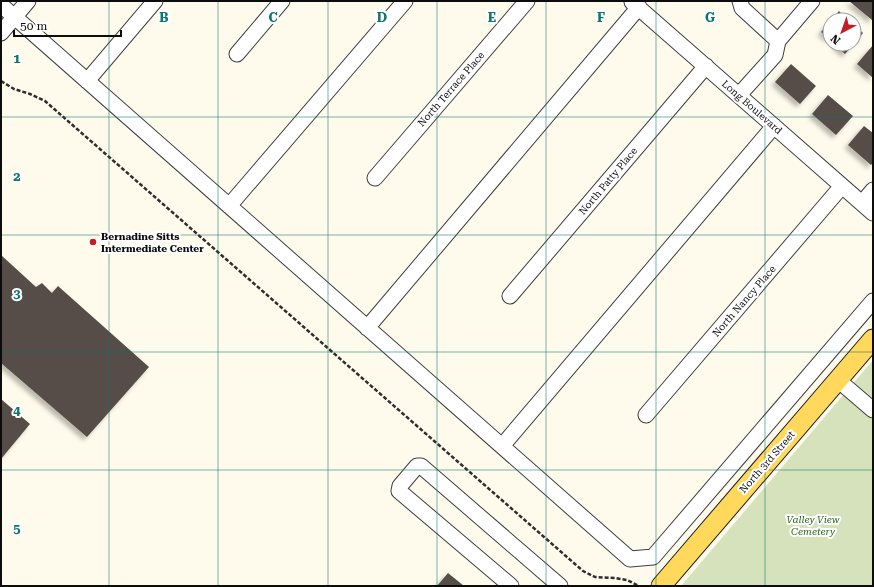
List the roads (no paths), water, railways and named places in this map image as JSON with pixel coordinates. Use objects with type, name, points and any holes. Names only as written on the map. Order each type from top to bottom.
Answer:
[{"type":"main road","name":"North 3rd Street","points":[[661,586],[873,338]]},
{"type":"street","points":[[1,33],[28,1]]},
{"type":"street","points":[[87,81],[155,1]]},
{"type":"street","points":[[237,54],[282,1]]},
{"type":"street","points":[[229,206],[405,1]]},
{"type":"street","name":"North Terrace Place","points":[[375,178],[526,1]]},
{"type":"street","points":[[740,1],[742,8],[778,41]]},
{"type":"street","points":[[739,95],[775,55],[778,41],[812,1]]},
{"type":"street","points":[[368,328],[635,4]]},
{"type":"street","name":"Long Boulevard","points":[[635,4],[873,213]]},
{"type":"street","points":[[1,5],[630,559],[653,557],[873,301]]},
{"type":"street","name":"North Patty Place","points":[[510,296],[706,66]]},
{"type":"street","points":[[502,446],[774,126]]},
{"type":"street","name":"North Nancy Place","points":[[646,415],[842,186]]},
{"type":"street","points":[[862,203],[873,190]]},
{"type":"street","points":[[838,380],[873,410]]},
{"type":"street","points":[[511,586],[400,491],[400,486],[417,466],[421,466],[556,585]]},
{"type":"place","name":"Bernadine Sitts Intermediate Center","points":[[93,242]]},
{"type":"park label","name":"Valley View Cemetery","points":[[813,524]]}]
